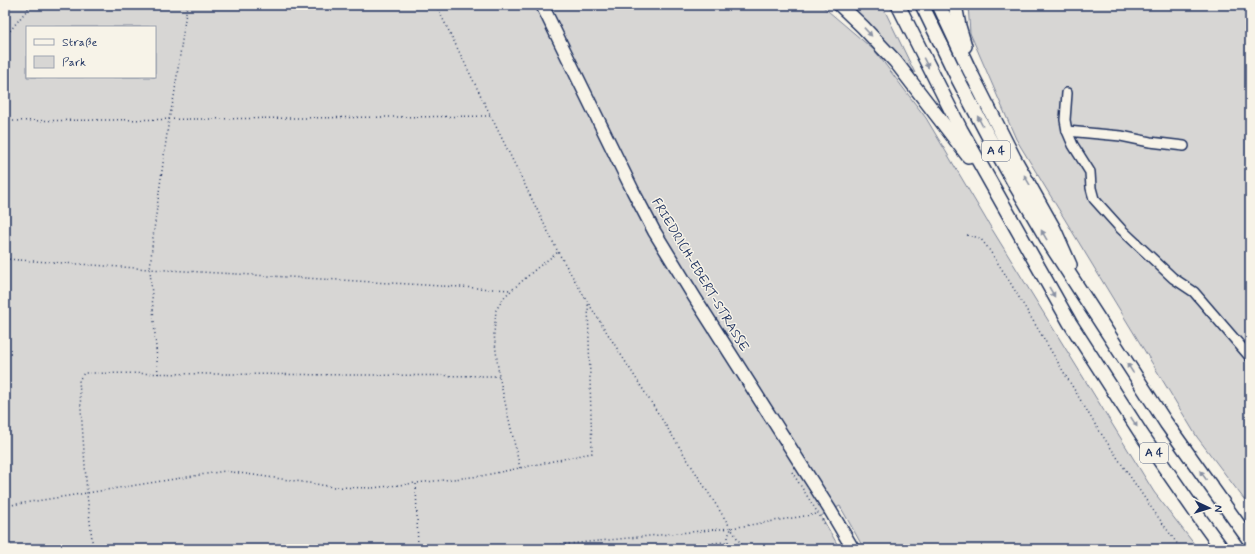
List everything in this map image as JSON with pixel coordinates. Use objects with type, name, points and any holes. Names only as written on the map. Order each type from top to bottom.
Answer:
[{"type":"highway","points":[[840,5],[895,61],[946,130],[991,185]]},
{"type":"highway","name":"A 4","points":[[898,5],[960,130],[1070,323],[1142,435],[1222,549]]},
{"type":"highway","name":"A 4","points":[[922,5],[958,79],[1017,188],[1048,241],[1166,422],[1250,541]]},
{"type":"highway","points":[[939,5],[968,69],[1014,158],[1054,229],[1068,258],[1080,291]]},
{"type":"highway","points":[[955,5],[959,26],[966,49],[997,125]]},
{"type":"main road","name":"FRIEDRICH-EBERT-STRASSE","points":[[542,5],[654,231],[853,549]]},
{"type":"lane","points":[[1067,93],[1065,120],[1067,131],[1073,145],[1090,172],[1091,188],[1094,199],[1121,229],[1173,278],[1194,292],[1250,357]]},
{"type":"lane","points":[[1067,131],[1121,136],[1150,142],[1184,146]]},
{"type":"path","points":[[5,38],[31,5]]},
{"type":"path","points":[[158,374],[150,269],[169,119],[174,97],[187,5]]},
{"type":"path","points":[[436,5],[558,252],[744,549]]},
{"type":"path","points":[[5,122],[492,116]]},
{"type":"path","points":[[967,235],[980,238],[988,248],[1096,426],[1181,549]]},
{"type":"path","points":[[520,468],[499,376],[494,334],[496,310],[504,296],[536,268],[558,252]]},
{"type":"path","points":[[5,259],[511,290]]},
{"type":"path","points":[[5,506],[225,471],[296,480],[334,487],[372,488],[480,476],[592,453],[588,301]]},
{"type":"path","points":[[93,549],[87,494],[79,380],[84,373],[499,376]]},
{"type":"path","points":[[416,483],[418,549]]},
{"type":"path","points":[[517,549],[731,528],[817,514],[830,510]]},
{"type":"path","points":[[729,549],[728,536],[731,528]]},
{"type":"path","points":[[698,549],[706,544],[714,542],[728,542]]},
{"type":"path","points":[[632,549],[639,547],[645,549]]},
{"type":"green space","points":[[5,5],[821,5],[875,51],[926,118],[990,226],[1154,492],[1198,549],[864,549],[840,506],[821,516],[840,549],[5,549]]},
{"type":"green space","points":[[849,5],[882,5],[915,73],[912,73]]},
{"type":"green space","points":[[968,5],[1250,5],[1250,507],[1197,437],[1016,139],[970,33]]}]
